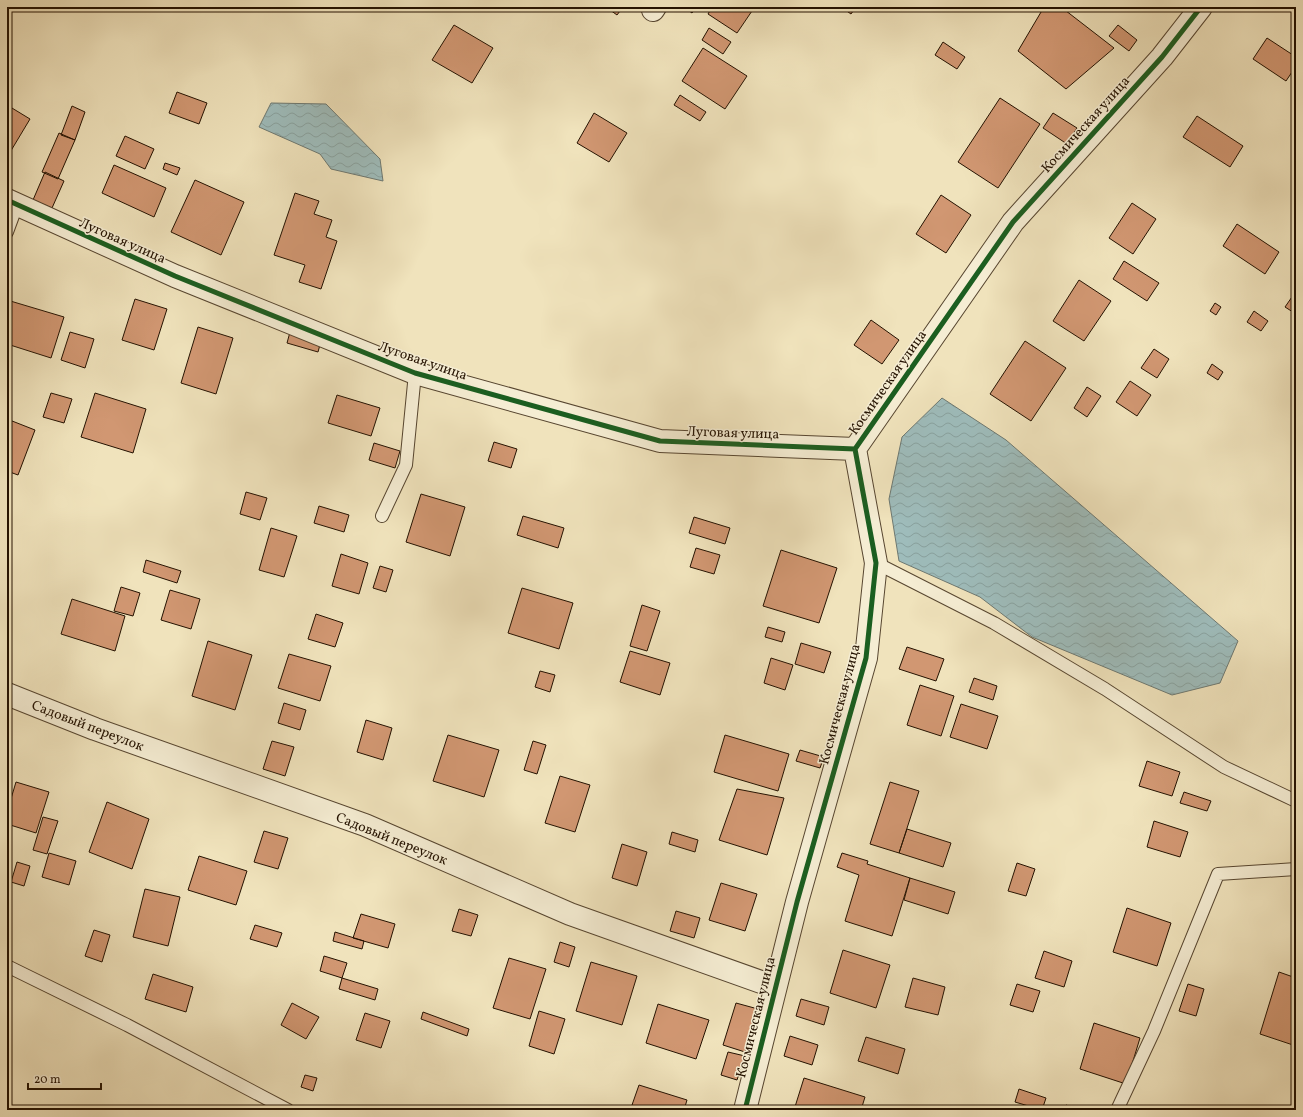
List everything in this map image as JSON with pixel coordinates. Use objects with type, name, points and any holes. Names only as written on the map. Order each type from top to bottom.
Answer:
[{"type":"street","name":"Космическая улица","points":[[744,1110],[799,894],[866,658],[876,563],[855,449],[1013,222],[1162,57],[1201,7]]},
{"type":"street","name":"Луговая улица","points":[[12,203],[175,276],[415,373],[660,441],[855,449]]},
{"type":"street","name":"Садовый переулок","points":[[7,694],[95,729],[365,825],[570,914],[775,987]]},
{"type":"lane","points":[[7,232],[12,203]]},
{"type":"lane","points":[[382,516],[406,465],[415,373]]},
{"type":"lane","points":[[876,563],[994,623],[1105,689],[1224,768],[1296,801]]},
{"type":"lane","points":[[1117,1110],[1154,1031],[1218,874],[1296,869]]},
{"type":"lane","points":[[7,966],[127,1025],[288,1110]]},
{"type":"water","points":[[271,103],[326,104],[380,159],[383,181],[331,169],[320,154],[259,127]]},
{"type":"water","points":[[942,398],[1006,440],[1238,641],[1220,683],[1172,695],[1032,637],[980,597],[899,561],[889,499],[902,437]]},
{"type":"building","points":[[606,7],[623,7],[617,15]]},
{"type":"building","points":[[684,7],[696,7],[692,13]]},
{"type":"building","points":[[712,7],[754,8],[737,33],[708,14]]},
{"type":"building","points":[[841,7],[856,7],[851,14]]},
{"type":"building","points":[[1044,7],[1061,7],[1114,48],[1066,89],[1018,51]]},
{"type":"building","points":[[1133,7],[1141,7],[1138,11]]},
{"type":"building","points":[[454,25],[493,48],[472,83],[432,60]]},
{"type":"building","points":[[1118,25],[1137,40],[1129,51],[1109,36]]},
{"type":"building","points":[[709,28],[731,42],[723,54],[702,40]]},
{"type":"building","points":[[1267,38],[1296,57],[1296,66],[1286,81],[1253,59]]},
{"type":"building","points":[[943,42],[965,57],[957,69],[935,55]]},
{"type":"building","points":[[703,48],[747,76],[725,109],[682,81]]},
{"type":"building","points":[[177,92],[207,103],[199,124],[169,113]]},
{"type":"building","points":[[680,95],[706,112],[700,121],[674,105]]},
{"type":"building","points":[[1000,98],[1040,124],[998,188],[958,162]]},
{"type":"building","points":[[7,105],[30,119],[9,154],[7,152]]},
{"type":"building","points":[[72,106],[85,112],[75,140],[61,135]]},
{"type":"building","points":[[594,113],[627,133],[609,162],[577,143]]},
{"type":"building","points":[[1053,113],[1077,128],[1067,144],[1043,128]]},
{"type":"building","points":[[1197,116],[1243,146],[1230,167],[1183,137]]},
{"type":"building","points":[[59,133],[75,140],[58,179],[42,172]]},
{"type":"building","points":[[125,136],[154,149],[145,169],[116,156]]},
{"type":"building","points":[[165,163],[180,168],[177,175],[163,169]]},
{"type":"building","points":[[114,165],[166,188],[154,217],[102,193]]},
{"type":"building","points":[[45,172],[64,181],[52,208],[33,200]]},
{"type":"building","points":[[195,180],[244,202],[221,255],[171,232]]},
{"type":"building","points":[[295,193],[319,201],[314,214],[332,220],[326,237],[337,241],[321,289],[299,282],[305,265],[274,255]]},
{"type":"building","points":[[941,195],[971,215],[946,253],[916,234]]},
{"type":"building","points":[[1132,203],[1156,219],[1133,254],[1109,238]]},
{"type":"building","points":[[1237,224],[1279,252],[1265,274],[1223,246]]},
{"type":"building","points":[[1124,261],[1159,283],[1147,301],[1113,279]]},
{"type":"building","points":[[1079,280],[1111,301],[1084,341],[1053,321]]},
{"type":"building","points":[[1294,294],[1296,296],[1296,314],[1285,307]]},
{"type":"building","points":[[135,299],[167,309],[154,350],[122,340]]},
{"type":"building","points":[[7,300],[64,317],[51,358],[7,344]]},
{"type":"building","points":[[1215,303],[1221,307],[1216,315],[1210,311]]},
{"type":"building","points":[[1254,311],[1268,321],[1261,331],[1247,322]]},
{"type":"building","points":[[871,320],[899,340],[882,364],[854,345]]},
{"type":"building","points":[[198,327],[233,338],[216,394],[181,383]]},
{"type":"building","points":[[70,332],[94,339],[85,368],[61,360]]},
{"type":"building","points":[[290,332],[321,341],[318,352],[287,343]]},
{"type":"building","points":[[1025,341],[1066,368],[1031,421],[990,394]]},
{"type":"building","points":[[1154,349],[1169,359],[1157,378],[1141,368]]},
{"type":"building","points":[[1212,364],[1223,372],[1218,380],[1207,373]]},
{"type":"building","points":[[1130,381],[1151,395],[1137,416],[1116,402]]},
{"type":"building","points":[[1087,387],[1101,396],[1087,417],[1074,408]]},
{"type":"building","points":[[51,393],[72,399],[64,423],[43,417]]},
{"type":"building","points":[[95,393],[146,409],[133,453],[81,437]]},
{"type":"building","points":[[337,395],[380,408],[371,436],[328,423]]},
{"type":"building","points":[[7,419],[35,430],[18,475],[7,471]]},
{"type":"building","points":[[494,442],[517,449],[511,468],[488,461]]},
{"type":"building","points":[[374,443],[400,451],[395,468],[369,460]]},
{"type":"building","points":[[246,492],[267,498],[260,520],[240,514]]},
{"type":"building","points":[[421,494],[465,507],[450,556],[406,542]]},
{"type":"building","points":[[319,506],[349,515],[344,532],[314,523]]},
{"type":"building","points":[[523,516],[564,528],[558,548],[517,535]]},
{"type":"building","points":[[694,517],[730,528],[725,544],[689,533]]},
{"type":"building","points":[[271,528],[297,536],[284,577],[259,570]]},
{"type":"building","points":[[696,548],[720,555],[714,574],[690,567]]},
{"type":"building","points":[[781,550],[837,568],[819,623],[763,606]]},
{"type":"building","points":[[341,554],[368,563],[359,594],[332,586]]},
{"type":"building","points":[[146,560],[181,571],[177,583],[143,572]]},
{"type":"building","points":[[380,566],[393,570],[386,592],[373,588]]},
{"type":"building","points":[[121,587],[140,593],[133,616],[114,611]]},
{"type":"building","points":[[522,588],[573,603],[559,649],[508,633]]},
{"type":"building","points":[[170,590],[200,599],[191,629],[161,620]]},
{"type":"building","points":[[72,599],[125,616],[115,651],[61,634]]},
{"type":"building","points":[[642,605],[660,611],[647,651],[630,646]]},
{"type":"building","points":[[316,614],[343,623],[335,647],[308,639]]},
{"type":"building","points":[[768,627],[785,632],[782,642],[765,637]]},
{"type":"building","points":[[208,641],[252,655],[235,710],[192,696]]},
{"type":"building","points":[[801,643],[831,652],[824,673],[795,664]]},
{"type":"building","points":[[907,647],[944,659],[936,681],[899,669]]},
{"type":"building","points":[[630,651],[670,663],[660,695],[620,682]]},
{"type":"building","points":[[289,654],[331,666],[320,701],[278,688]]},
{"type":"building","points":[[771,658],[793,665],[785,690],[764,683]]},
{"type":"building","points":[[540,671],[555,675],[550,692],[535,687]]},
{"type":"building","points":[[974,678],[997,686],[993,700],[969,692]]},
{"type":"building","points":[[920,685],[954,696],[941,736],[907,725]]},
{"type":"building","points":[[284,703],[306,710],[300,730],[278,723]]},
{"type":"building","points":[[961,704],[998,716],[987,749],[950,737]]},
{"type":"building","points":[[366,720],[392,728],[383,760],[357,752]]},
{"type":"building","points":[[448,735],[499,750],[484,797],[433,781]]},
{"type":"building","points":[[725,735],[789,754],[778,791],[714,772]]},
{"type":"building","points":[[272,741],[294,747],[285,776],[263,769]]},
{"type":"building","points":[[533,741],[546,745],[537,774],[524,770]]},
{"type":"building","points":[[800,750],[824,757],[820,768],[796,761]]},
{"type":"building","points":[[1147,761],[1180,772],[1172,796],[1139,786]]},
{"type":"building","points":[[560,776],[590,785],[575,832],[545,823]]},
{"type":"building","points":[[16,782],[49,792],[36,833],[7,824],[7,812]]},
{"type":"building","points":[[890,782],[919,791],[899,853],[870,844]]},
{"type":"building","points":[[737,789],[784,798],[767,855],[719,840]]},
{"type":"building","points":[[1184,792],[1211,801],[1207,811],[1180,803]]},
{"type":"building","points":[[107,802],[149,819],[132,869],[89,852]]},
{"type":"building","points":[[43,817],[58,821],[47,854],[33,850]]},
{"type":"building","points":[[1154,821],[1188,832],[1180,857],[1147,847]]},
{"type":"building","points":[[907,829],[951,843],[943,867],[899,853]]},
{"type":"building","points":[[264,831],[288,838],[278,869],[254,862]]},
{"type":"building","points":[[672,832],[698,840],[695,852],[669,844]]},
{"type":"building","points":[[622,844],[647,852],[637,886],[612,878]]},
{"type":"building","points":[[49,853],[76,861],[69,885],[42,877]]},
{"type":"building","points":[[842,853],[868,861],[867,864],[910,878],[892,936],[845,921],[859,875],[837,867]]},
{"type":"building","points":[[199,856],[247,871],[236,905],[188,890]]},
{"type":"building","points":[[17,862],[30,866],[24,886],[11,882]]},
{"type":"building","points":[[1017,863],[1035,869],[1026,896],[1008,891]]},
{"type":"building","points":[[910,878],[955,892],[948,914],[904,900]]},
{"type":"building","points":[[721,883],[757,894],[745,931],[709,920]]},
{"type":"building","points":[[145,889],[180,897],[168,946],[133,937]]},
{"type":"building","points":[[1127,908],[1171,923],[1157,966],[1113,952]]},
{"type":"building","points":[[459,909],[478,915],[471,936],[452,931]]},
{"type":"building","points":[[676,911],[700,918],[694,938],[670,931]]},
{"type":"building","points":[[361,914],[395,924],[388,948],[353,938]]},
{"type":"building","points":[[255,925],[282,933],[277,947],[250,939]]},
{"type":"building","points":[[94,930],[110,935],[102,962],[85,956]]},
{"type":"building","points":[[335,932],[364,941],[362,949],[333,941]]},
{"type":"building","points":[[560,942],[575,947],[569,967],[554,962]]},
{"type":"building","points":[[843,950],[890,965],[876,1008],[830,993]]},
{"type":"building","points":[[1044,951],[1072,961],[1064,987],[1035,978]]},
{"type":"building","points":[[324,956],[347,963],[342,978],[320,971]]},
{"type":"building","points":[[509,958],[546,969],[530,1019],[493,1008]]},
{"type":"building","points":[[591,962],[637,976],[622,1025],[576,1011]]},
{"type":"building","points":[[1279,972],[1296,978],[1296,1046],[1260,1034]]},
{"type":"building","points":[[153,974],[193,987],[186,1012],[145,999]]},
{"type":"building","points":[[342,978],[378,989],[375,1000],[339,989]]},
{"type":"building","points":[[913,978],[945,987],[938,1015],[905,1007]]},
{"type":"building","points":[[1017,984],[1040,991],[1033,1012],[1010,1005]]},
{"type":"building","points":[[1188,984],[1204,989],[1196,1016],[1179,1011]]},
{"type":"building","points":[[801,999],[829,1007],[824,1025],[796,1016]]},
{"type":"building","points":[[292,1003],[319,1017],[306,1039],[281,1025]]},
{"type":"building","points":[[736,1003],[758,1009],[745,1052],[723,1045]]},
{"type":"building","points":[[658,1004],[709,1020],[696,1059],[646,1043]]},
{"type":"building","points":[[539,1011],[565,1019],[554,1054],[529,1046]]},
{"type":"building","points":[[423,1012],[469,1029],[467,1036],[421,1019]]},
{"type":"building","points":[[365,1013],[390,1021],[381,1048],[356,1040]]},
{"type":"building","points":[[1094,1023],[1140,1038],[1126,1084],[1080,1069]]},
{"type":"building","points":[[790,1036],[818,1045],[812,1065],[784,1056]]},
{"type":"building","points":[[866,1037],[905,1049],[898,1074],[858,1061]]},
{"type":"building","points":[[728,1052],[745,1056],[737,1080],[721,1075]]},
{"type":"building","points":[[305,1075],[317,1078],[313,1091],[301,1087]]},
{"type":"building","points":[[804,1078],[865,1097],[861,1110],[794,1110]]},
{"type":"building","points":[[639,1085],[687,1100],[684,1110],[647,1110],[632,1105]]},
{"type":"building","points":[[1019,1089],[1046,1098],[1042,1110],[1015,1102]]},
{"type":"building","points":[[1066,1105],[1081,1110],[1064,1110]]},
{"type":"cycle path","points":[[745,1110],[797,902],[866,658],[876,563],[855,449],[1013,222],[1162,57],[1201,7]]},
{"type":"cycle path","points":[[7,200],[175,276],[415,373],[660,441],[855,449]]}]
